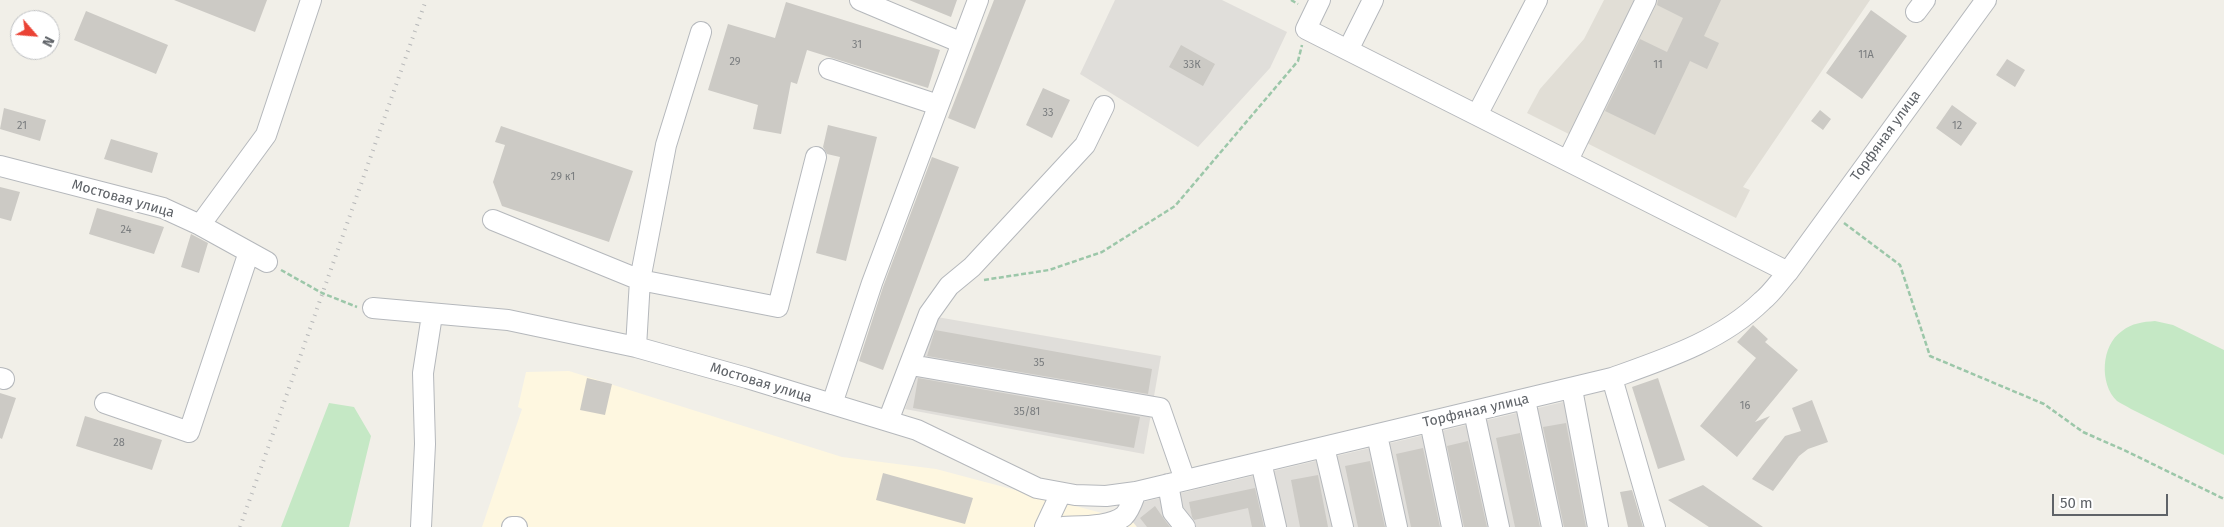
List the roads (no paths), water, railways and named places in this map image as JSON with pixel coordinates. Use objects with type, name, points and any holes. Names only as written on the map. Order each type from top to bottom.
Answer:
[{"type":"street","points":[[200,225],[266,135],[311,0]]},
{"type":"street","points":[[860,0],[962,43]]},
{"type":"street","points":[[832,404],[872,284],[978,0]]},
{"type":"street","points":[[1320,0],[1306,29],[1788,272]]},
{"type":"street","points":[[1348,50],[1373,0]]},
{"type":"street","points":[[1477,116],[1537,0]]},
{"type":"street","points":[[1568,160],[1646,0]]},
{"type":"street","name":"Торфяная улица","points":[[1136,492],[1612,378],[1678,353],[1735,324],[1764,300],[1788,272],[1986,0]]},
{"type":"street","points":[[636,347],[640,280],[666,146],[701,32]]},
{"type":"street","points":[[829,69],[938,105]]},
{"type":"street","points":[[888,421],[929,314],[949,286],[972,267],[1085,145],[1104,106]]},
{"type":"street","points":[[492,220],[640,280],[778,307],[816,157]]},
{"type":"street","name":"Мостовая улица","points":[[0,166],[162,208],[200,225],[267,262]]},
{"type":"street","points":[[104,403],[189,432],[249,252]]},
{"type":"street","name":"Мостовая улица","points":[[373,308],[432,315],[508,320],[636,347],[888,421],[940,440],[1037,488],[1061,493],[1106,496],[1136,492]]},
{"type":"street","points":[[421,527],[425,444],[422,372],[432,315]]},
{"type":"street","points":[[911,365],[1160,408],[1176,482],[1173,512],[1185,527]]},
{"type":"street","points":[[1612,378],[1655,527]]},
{"type":"street","points":[[1572,389],[1598,527]]},
{"type":"street","points":[[1525,400],[1552,527]]},
{"type":"street","points":[[1474,412],[1499,527]]},
{"type":"street","points":[[1430,422],[1452,527]]},
{"type":"street","points":[[1377,435],[1397,527]]},
{"type":"street","points":[[1324,447],[1342,527]]},
{"type":"street","points":[[1261,462],[1276,527]]},
{"type":"street","points":[[1063,527],[1111,525],[1119,522],[1128,510],[1136,492]]},
{"type":"street","points":[[1045,527],[1061,493]]},
{"type":"street","points":[[512,527],[517,527]]},
{"type":"railway","points":[[240,527],[426,0]]}]
